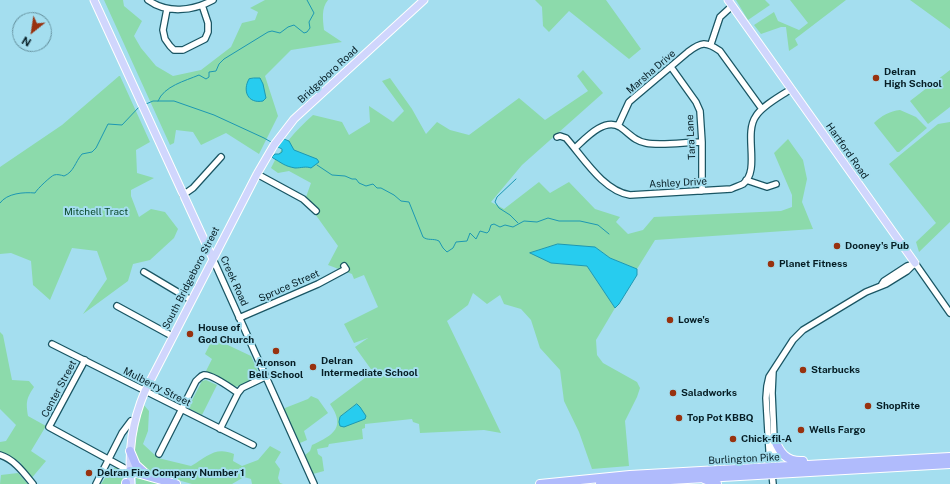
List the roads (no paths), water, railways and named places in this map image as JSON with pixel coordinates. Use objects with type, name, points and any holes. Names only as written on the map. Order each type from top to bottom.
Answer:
[{"type":"highway","points":[[774,438],[779,450],[786,457],[796,461],[814,461],[823,465]]},
{"type":"highway","points":[[130,451],[136,465],[152,478]]},
{"type":"highway","name":"Burlington Pike","points":[[600,484],[695,478],[823,465],[950,457]]},
{"type":"highway","name":"Burlington Pike","points":[[540,484],[630,475],[950,464]]},
{"type":"highway","points":[[128,470],[176,484]]},
{"type":"highway","points":[[695,478],[709,480],[716,484]]},
{"type":"main road","name":"Creek Road","points":[[94,0],[212,259]]},
{"type":"main road","name":"Bridgeboro Road","points":[[257,174],[274,145],[294,119],[424,0]]},
{"type":"main road","name":"Hartford Road","points":[[730,3],[915,263]]},
{"type":"main road","name":"South Bridgeboro Street","points":[[128,470],[125,452],[130,421],[172,336],[257,174]]},
{"type":"main road","name":"South Bridgeboro Street","points":[[128,484],[132,431],[137,411],[145,391]]},
{"type":"street","points":[[148,0],[167,9],[178,10],[202,5],[213,0]]},
{"type":"street","points":[[730,3],[720,17],[711,44],[720,51],[762,109]]},
{"type":"street","points":[[167,9],[163,30],[164,38],[174,50],[182,50],[205,39],[208,32],[208,23],[202,5]]},
{"type":"street","name":"Marsha Drive","points":[[618,126],[630,102],[696,46],[706,43],[711,44]]},
{"type":"street","name":"Tara Lane","points":[[671,67],[696,102],[700,111],[702,142],[702,191]]},
{"type":"street","points":[[776,184],[766,187],[746,180],[751,168],[750,132],[756,115],[762,109],[791,89]]},
{"type":"street","points":[[575,148],[599,128],[608,125],[618,126],[634,139],[647,144],[702,142]]},
{"type":"street","name":"Ashley Drive","points":[[557,137],[560,136],[566,138],[610,187],[623,194],[630,195],[731,189],[742,184],[746,180]]},
{"type":"street","points":[[183,195],[193,188],[221,157]]},
{"type":"street","points":[[257,174],[303,199],[316,211]]},
{"type":"street","name":"Creek Road","points":[[212,259],[314,484]]},
{"type":"street","points":[[773,484],[766,398],[769,377],[793,340],[803,330],[881,285],[884,281],[907,266],[915,263]]},
{"type":"street","name":"Hartford Road","points":[[915,263],[950,312]]},
{"type":"street","name":"Spruce Street","points":[[239,318],[318,284],[345,268]]},
{"type":"street","points":[[144,272],[191,300]]},
{"type":"street","points":[[117,306],[172,336]]},
{"type":"street","name":"Mulberry Street","points":[[52,344],[253,446]]},
{"type":"street","name":"Center Street","points":[[85,360],[49,427],[108,460]]},
{"type":"street","points":[[772,469],[774,438],[772,393],[773,371]]},
{"type":"street","points":[[159,454],[196,382],[202,376],[206,375],[238,393]]},
{"type":"street","points":[[220,429],[242,388],[265,377]]},
{"type":"street","name":"South Bridgeboro Street","points":[[96,484],[122,433],[130,421]]},
{"type":"street","points":[[0,455],[21,468],[33,484]]},
{"type":"street","points":[[108,460],[128,470]]},
{"type":"water","points":[[260,78],[263,84],[266,98],[263,101],[254,101],[250,99],[246,92],[249,79]]},
{"type":"water","points":[[284,139],[289,141],[294,150],[317,159],[319,162],[311,168],[295,168],[273,158],[272,157],[275,154],[282,152],[282,149],[278,147]]},
{"type":"water","points":[[558,244],[595,247],[610,258],[637,269],[637,275],[615,308],[587,266],[551,263],[530,253]]},
{"type":"water","points":[[357,404],[366,416],[365,419],[344,427],[340,426],[340,417]]},
{"type":"waterway","points":[[158,101],[165,91],[176,85],[199,75],[206,79],[209,77],[209,72],[216,71],[219,64],[224,59],[268,32],[272,31],[280,33],[288,27],[294,25],[304,33],[307,32],[310,28],[309,22],[314,13],[307,0]]},
{"type":"waterway","points":[[146,104],[153,101],[174,101],[214,115],[271,142]]},
{"type":"waterway","points":[[0,203],[11,195],[35,193],[52,176],[64,176],[70,172],[82,154],[92,152],[96,148],[108,124],[122,125],[140,106]]},
{"type":"waterway","points":[[317,165],[332,175],[356,179],[359,183],[366,186],[373,184],[377,188],[381,188],[394,195],[401,201],[409,202],[423,237],[439,241],[447,252],[453,248],[456,242],[467,241],[470,233],[476,239],[480,231],[487,233],[491,225],[494,224],[500,227],[505,225],[513,227],[524,221],[537,222],[548,218],[559,221],[580,221],[598,225],[609,234]]},
{"type":"waterway","points":[[516,179],[497,197],[495,202],[499,208],[510,215],[518,223]]},
{"type":"place","name":"Delran High School","points":[[876,78]]},
{"type":"place","name":"Dooney's Pub","points":[[837,246]]},
{"type":"place","name":"Planet Fitness","points":[[771,264]]},
{"type":"place","name":"Lowe's","points":[[670,320]]},
{"type":"place","name":"House of God Church","points":[[190,334]]},
{"type":"place","name":"Aronson Bell School","points":[[276,351]]},
{"type":"place","name":"Delran Intermediate School","points":[[313,367]]},
{"type":"place","name":"Starbucks","points":[[803,370]]},
{"type":"place","name":"Saladworks","points":[[673,393]]},
{"type":"place","name":"ShopRite","points":[[868,406]]},
{"type":"place","name":"Top Pot KBBQ","points":[[679,418]]},
{"type":"place","name":"Wells Fargo","points":[[801,430]]},
{"type":"place","name":"Chick-fil-A","points":[[733,439]]},
{"type":"place","name":"Delran Fire Company Number 1","points":[[89,473]]},
{"type":"park label","name":"Mitchell Tract","points":[[96,212]]}]
